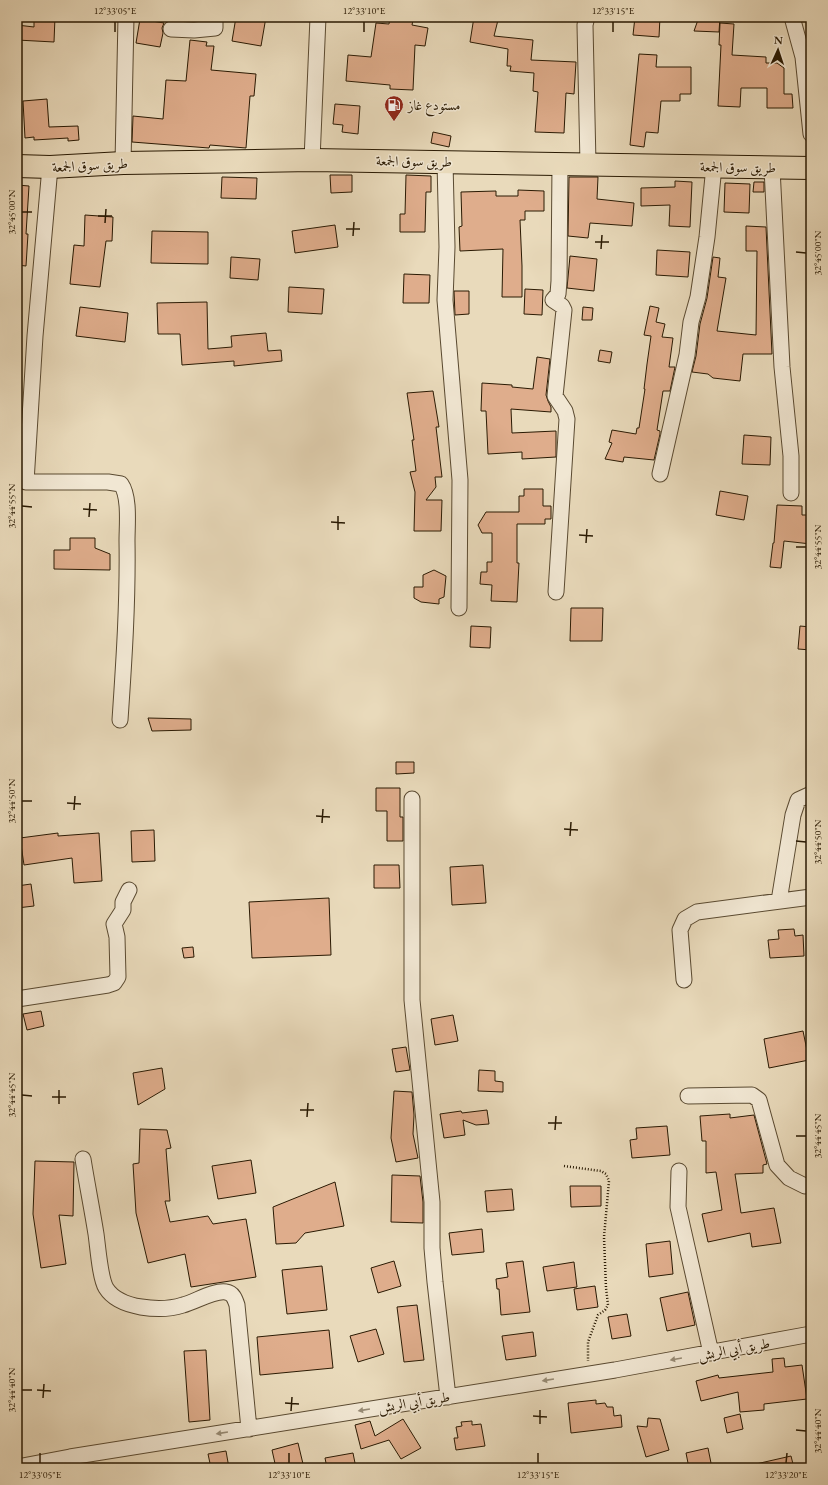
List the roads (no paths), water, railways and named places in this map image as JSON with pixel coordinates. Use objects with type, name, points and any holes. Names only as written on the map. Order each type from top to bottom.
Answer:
[{"type":"main road","name":"طريق سوق الجمعة","points":[[17,166],[50,167],[122,163],[312,160],[811,168]]},
{"type":"street","points":[[122,163],[126,17]]},
{"type":"street","points":[[172,29],[194,30],[215,28],[215,17]]},
{"type":"street","points":[[312,160],[318,17]]},
{"type":"street","points":[[792,17],[803,57],[811,134]]},
{"type":"street","points":[[585,20],[588,164]]},
{"type":"street","points":[[445,162],[447,247],[445,300],[460,480],[459,608]]},
{"type":"street","points":[[556,592],[567,419],[565,411],[555,396],[564,310],[562,306],[553,300],[558,294],[559,281],[560,164]]},
{"type":"street","points":[[660,474],[686,355],[691,322],[698,297],[708,237],[714,166]]},
{"type":"street","points":[[50,167],[35,336],[26,482],[108,482],[121,484],[124,489],[127,504],[128,587],[120,720]]},
{"type":"street","points":[[772,168],[782,367],[791,456],[791,493]]},
{"type":"street","points":[[779,901],[792,815],[798,800],[811,794]]},
{"type":"street","points":[[412,799],[412,1000],[432,1202],[432,1248],[435,1282],[448,1397]]},
{"type":"street","points":[[17,999],[108,985],[117,980],[117,937],[114,924],[123,910],[123,902],[129,890]]},
{"type":"street","points":[[684,980],[680,930],[685,920],[698,912],[811,897]]},
{"type":"street","points":[[688,1096],[752,1095],[759,1100],[777,1165],[789,1178],[805,1186],[811,1184]]},
{"type":"street","points":[[83,1159],[101,1270],[106,1288],[115,1298],[134,1306],[157,1309],[181,1306],[217,1292],[227,1292],[234,1296],[237,1305],[249,1429]]},
{"type":"street","points":[[679,1171],[678,1207],[711,1353]]},
{"type":"street","name":"طريق أبي الريش","points":[[17,1467],[70,1457],[589,1374],[811,1334]]},
{"type":"place","name":"مستودع غاز","points":[[394,122]]}]
